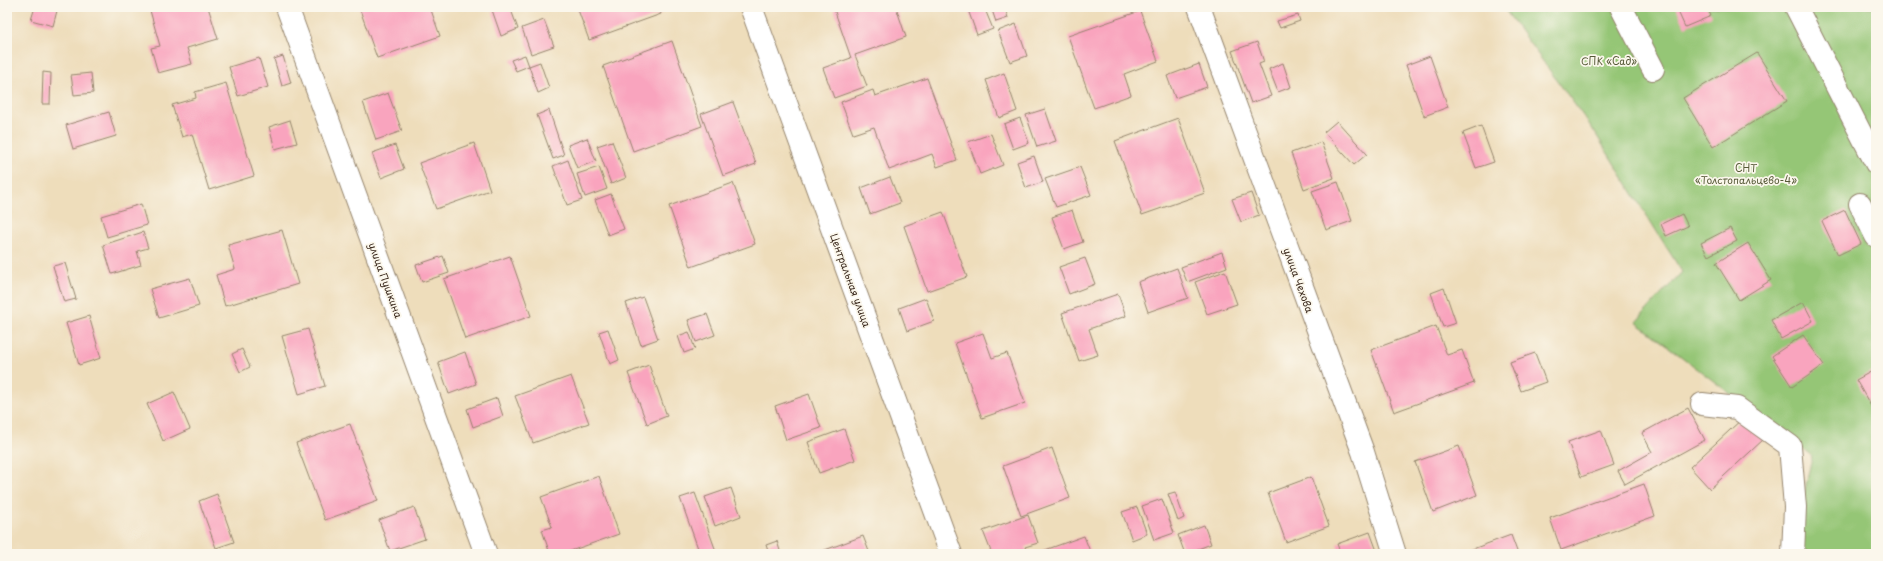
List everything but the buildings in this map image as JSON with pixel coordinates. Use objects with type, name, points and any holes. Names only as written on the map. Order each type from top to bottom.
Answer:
[{"type":"street","name":"улица Пушкина","points":[[287,7],[486,554]]},
{"type":"street","name":"Центральная улица","points":[[752,7],[951,554]]},
{"type":"street","name":"улица Чехова","points":[[1198,7],[1363,452],[1395,554]]},
{"type":"street","points":[[1621,7],[1653,69]]},
{"type":"street","points":[[1796,7],[1876,163]]},
{"type":"street","points":[[1860,204],[1876,236]]},
{"type":"street","points":[[1702,404],[1737,408],[1790,446],[1795,506],[1793,554]]},
{"type":"green space","name":"СНТ «Толстопальцево-4»","points":[[1503,7],[1876,7],[1876,554],[1792,554],[1812,456],[1636,322],[1682,272],[1592,128]]},
{"type":"park label","name":"СПК «Сад»","points":[[1609,60]]}]
